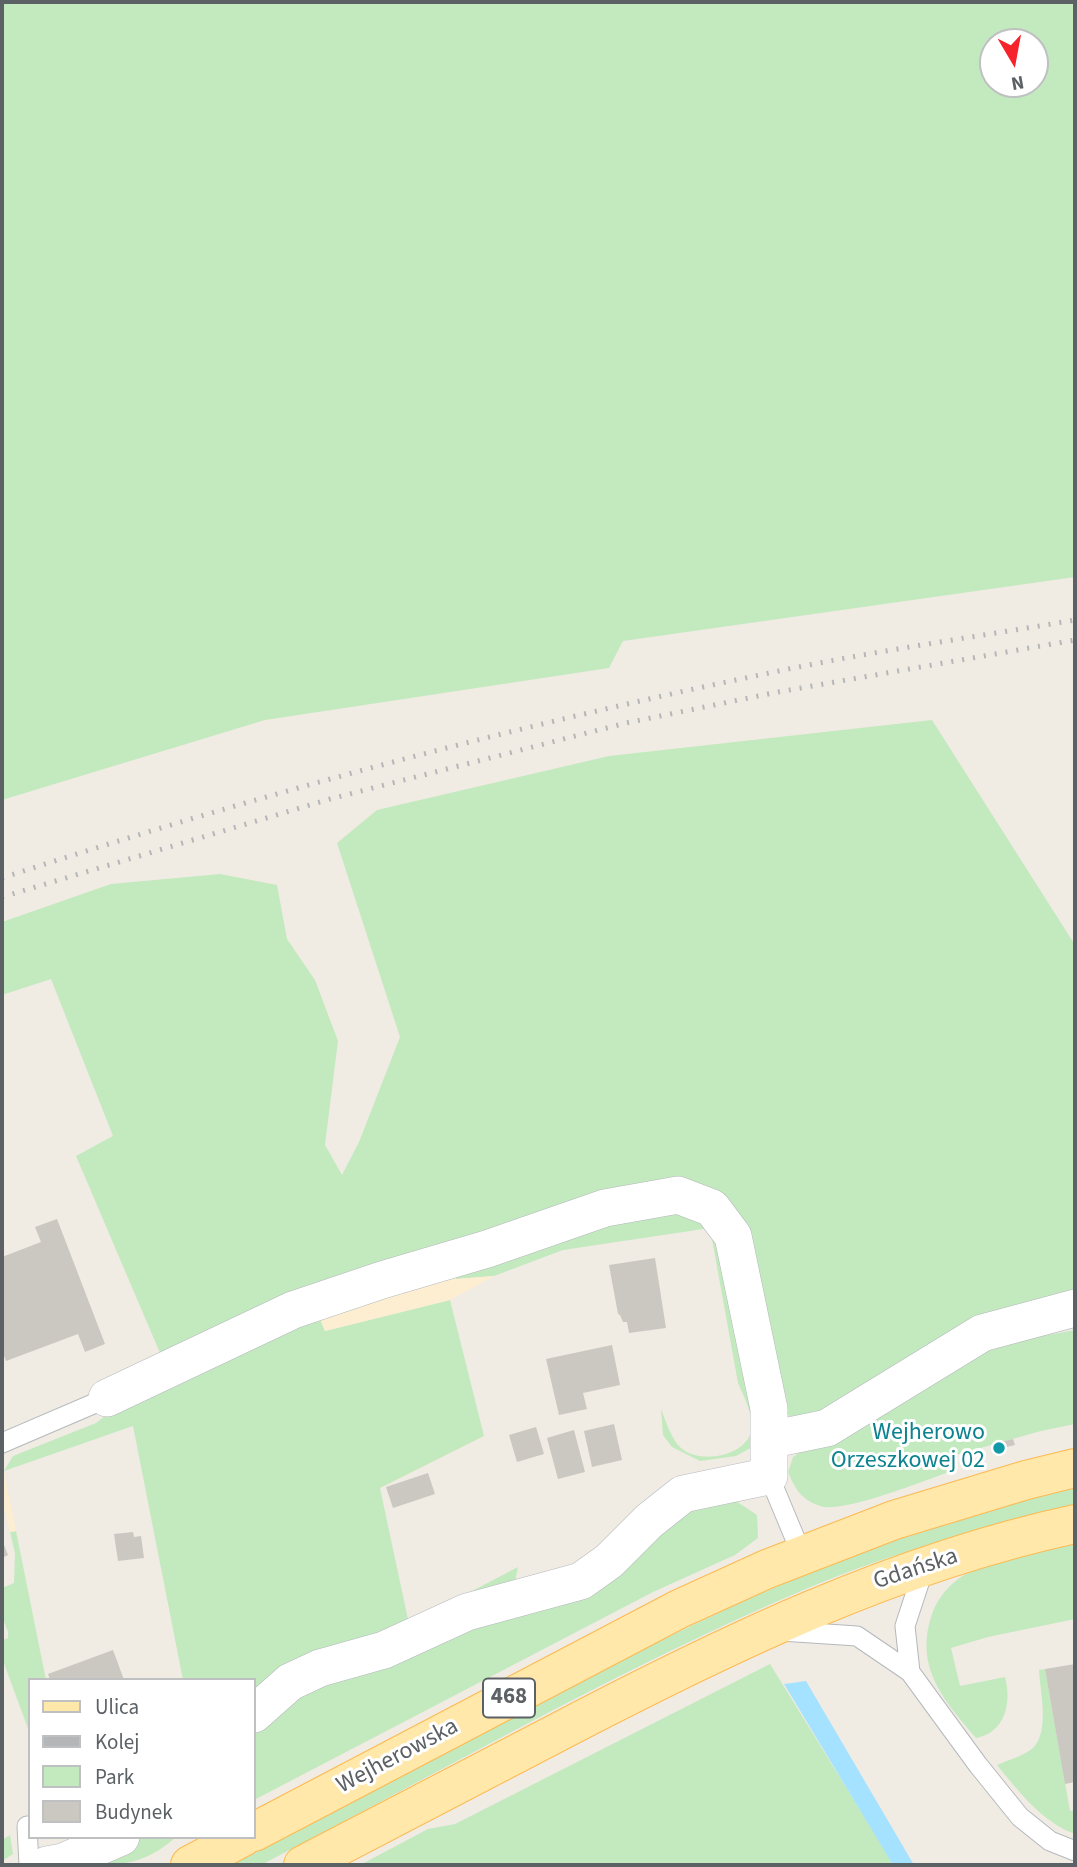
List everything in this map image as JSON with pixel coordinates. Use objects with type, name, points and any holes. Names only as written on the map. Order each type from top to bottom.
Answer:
[{"type":"main road","name":"468","points":[[802,1555],[894,1520],[1075,1468]]},
{"type":"main road","name":"Gdańska","points":[[762,1630],[855,1591],[925,1566],[1075,1524]]},
{"type":"main road","name":"Wejherowska","points":[[256,1831],[679,1609],[802,1555]]},
{"type":"main road","name":"468","points":[[303,1865],[660,1679],[762,1630]]},
{"type":"main road","points":[[201,1852],[237,1839]]},
{"type":"street","points":[[107,1398],[293,1310],[487,1249],[605,1208],[678,1195],[712,1208],[733,1236],[769,1409],[769,1458]]},
{"type":"street","points":[[256,1712],[290,1682],[320,1668],[384,1650],[467,1612],[581,1581],[609,1561],[649,1521],[683,1494],[769,1458],[827,1428],[982,1334],[1075,1308]]},
{"type":"street","points":[[47,1865],[63,1862],[116,1839]]},
{"type":"lane","points":[[2,1443],[107,1398]]},
{"type":"lane","points":[[769,1458],[802,1555]]},
{"type":"lane","points":[[910,1672],[905,1626],[925,1566]]},
{"type":"lane","points":[[762,1630],[857,1636],[910,1672],[1020,1817],[1050,1841],[1075,1851]]},
{"type":"lane","points":[[27,1826],[29,1865]]},
{"type":"green space","points":[[2,2],[1075,2],[1075,577],[623,641],[609,668],[265,720],[2,800]]},
{"type":"green space","points":[[932,720],[1075,945],[1075,1298],[819,1421],[792,1420],[777,1398],[715,1201],[303,1291],[160,1353],[76,1156],[113,1136],[51,979],[2,995],[2,922],[111,884],[220,874],[277,885],[287,939],[315,980],[338,1041],[325,1145],[342,1175],[359,1142],[400,1037],[337,843],[377,810],[609,756]]},
{"type":"green space","points":[[659,1204],[693,1207],[717,1224],[727,1251],[740,1330],[752,1356],[763,1409],[756,1445],[736,1456],[700,1461],[672,1447],[663,1435],[661,1409],[677,1444],[689,1453],[699,1456],[710,1457],[732,1452],[741,1447],[751,1431],[750,1413],[738,1383],[710,1228],[563,1250],[494,1276],[456,1279],[452,1272],[470,1260],[591,1218]]},
{"type":"green space","points":[[450,1300],[484,1436],[380,1488],[409,1624],[518,1567],[514,1587],[256,1704],[256,1678],[183,1678],[133,1426],[4,1471],[13,1456],[96,1423],[130,1397],[318,1314],[325,1331]]},
{"type":"green space","points":[[1075,1330],[1075,1424],[952,1456],[952,1471],[865,1501],[831,1507],[820,1506],[804,1497],[793,1484],[788,1472],[793,1457],[814,1442],[980,1348]]},
{"type":"green space","points":[[1075,1488],[1075,1504],[974,1531],[873,1563],[738,1619],[532,1721],[261,1865],[232,1865],[637,1652],[779,1586],[924,1529]]},
{"type":"green space","points":[[730,1497],[757,1515],[758,1538],[735,1555],[653,1592],[256,1799],[256,1722],[299,1682],[535,1599],[682,1505]]},
{"type":"green space","points":[[16,1531],[46,1678],[28,1678],[28,1729],[2,1658],[2,1640],[8,1638],[8,1632],[2,1616],[2,1588],[14,1583],[15,1553],[10,1532]]},
{"type":"green space","points":[[1075,1544],[1075,1619],[988,1637],[951,1648],[960,1686],[1005,1677],[1007,1706],[1004,1715],[994,1730],[976,1738],[943,1696],[929,1666],[927,1633],[937,1602],[955,1581],[979,1568]]},
{"type":"green space","points":[[770,1664],[894,1865],[360,1865],[428,1829],[455,1824]]},
{"type":"green space","points":[[1045,1669],[1070,1811],[1075,1810],[1075,1834],[1041,1814],[997,1765],[1025,1753],[1038,1741],[1043,1722],[1039,1670]]},
{"type":"green space","points":[[10,1835],[13,1854],[2,1861],[2,1840]]},
{"type":"green space","points":[[129,1839],[174,1839],[152,1854],[129,1862],[74,1865]]},
{"type":"sand","points":[[453,1272],[456,1279],[494,1276],[450,1300],[325,1331],[318,1314]]},
{"type":"sand","points":[[4,1471],[16,1531],[10,1532],[2,1500]]},
{"type":"water","points":[[806,1681],[914,1865],[893,1865],[784,1684]]},
{"type":"building","points":[[57,1219],[105,1344],[85,1352],[78,1334],[6,1361],[2,1351],[2,1257],[41,1242],[35,1227]]},
{"type":"building","points":[[655,1258],[666,1328],[629,1333],[627,1322],[623,1322],[618,1314],[609,1265]]},
{"type":"building","points":[[612,1345],[620,1385],[583,1393],[587,1409],[559,1415],[546,1359]]},
{"type":"building","points":[[614,1424],[622,1460],[592,1467],[584,1431]]},
{"type":"building","points":[[536,1427],[544,1454],[517,1462],[509,1435]]},
{"type":"building","points":[[574,1430],[585,1472],[558,1479],[547,1438]]},
{"type":"building","name":"Wejherowo Orzeszkowej 02","points":[[1013,1439],[1015,1445],[994,1450],[992,1444]]},
{"type":"building","points":[[428,1473],[435,1494],[393,1508],[386,1487]]},
{"type":"building","points":[[133,1532],[134,1537],[141,1536],[144,1558],[118,1561],[114,1534]]},
{"type":"building","points":[[2,1540],[8,1555],[2,1558]]},
{"type":"building","points":[[113,1650],[123,1678],[49,1678],[48,1674]]},
{"type":"building","points":[[1075,1664],[1075,1782],[1065,1784],[1045,1669]]},
{"type":"railway","points":[[2,878],[193,818],[385,764],[579,715],[812,664],[1075,620]]},
{"type":"railway","points":[[2,897],[330,799],[626,723],[778,692],[1075,640]]},
{"type":"place","name":"Wejherowo Orzeszkowej 02","points":[[999,1448]]}]
